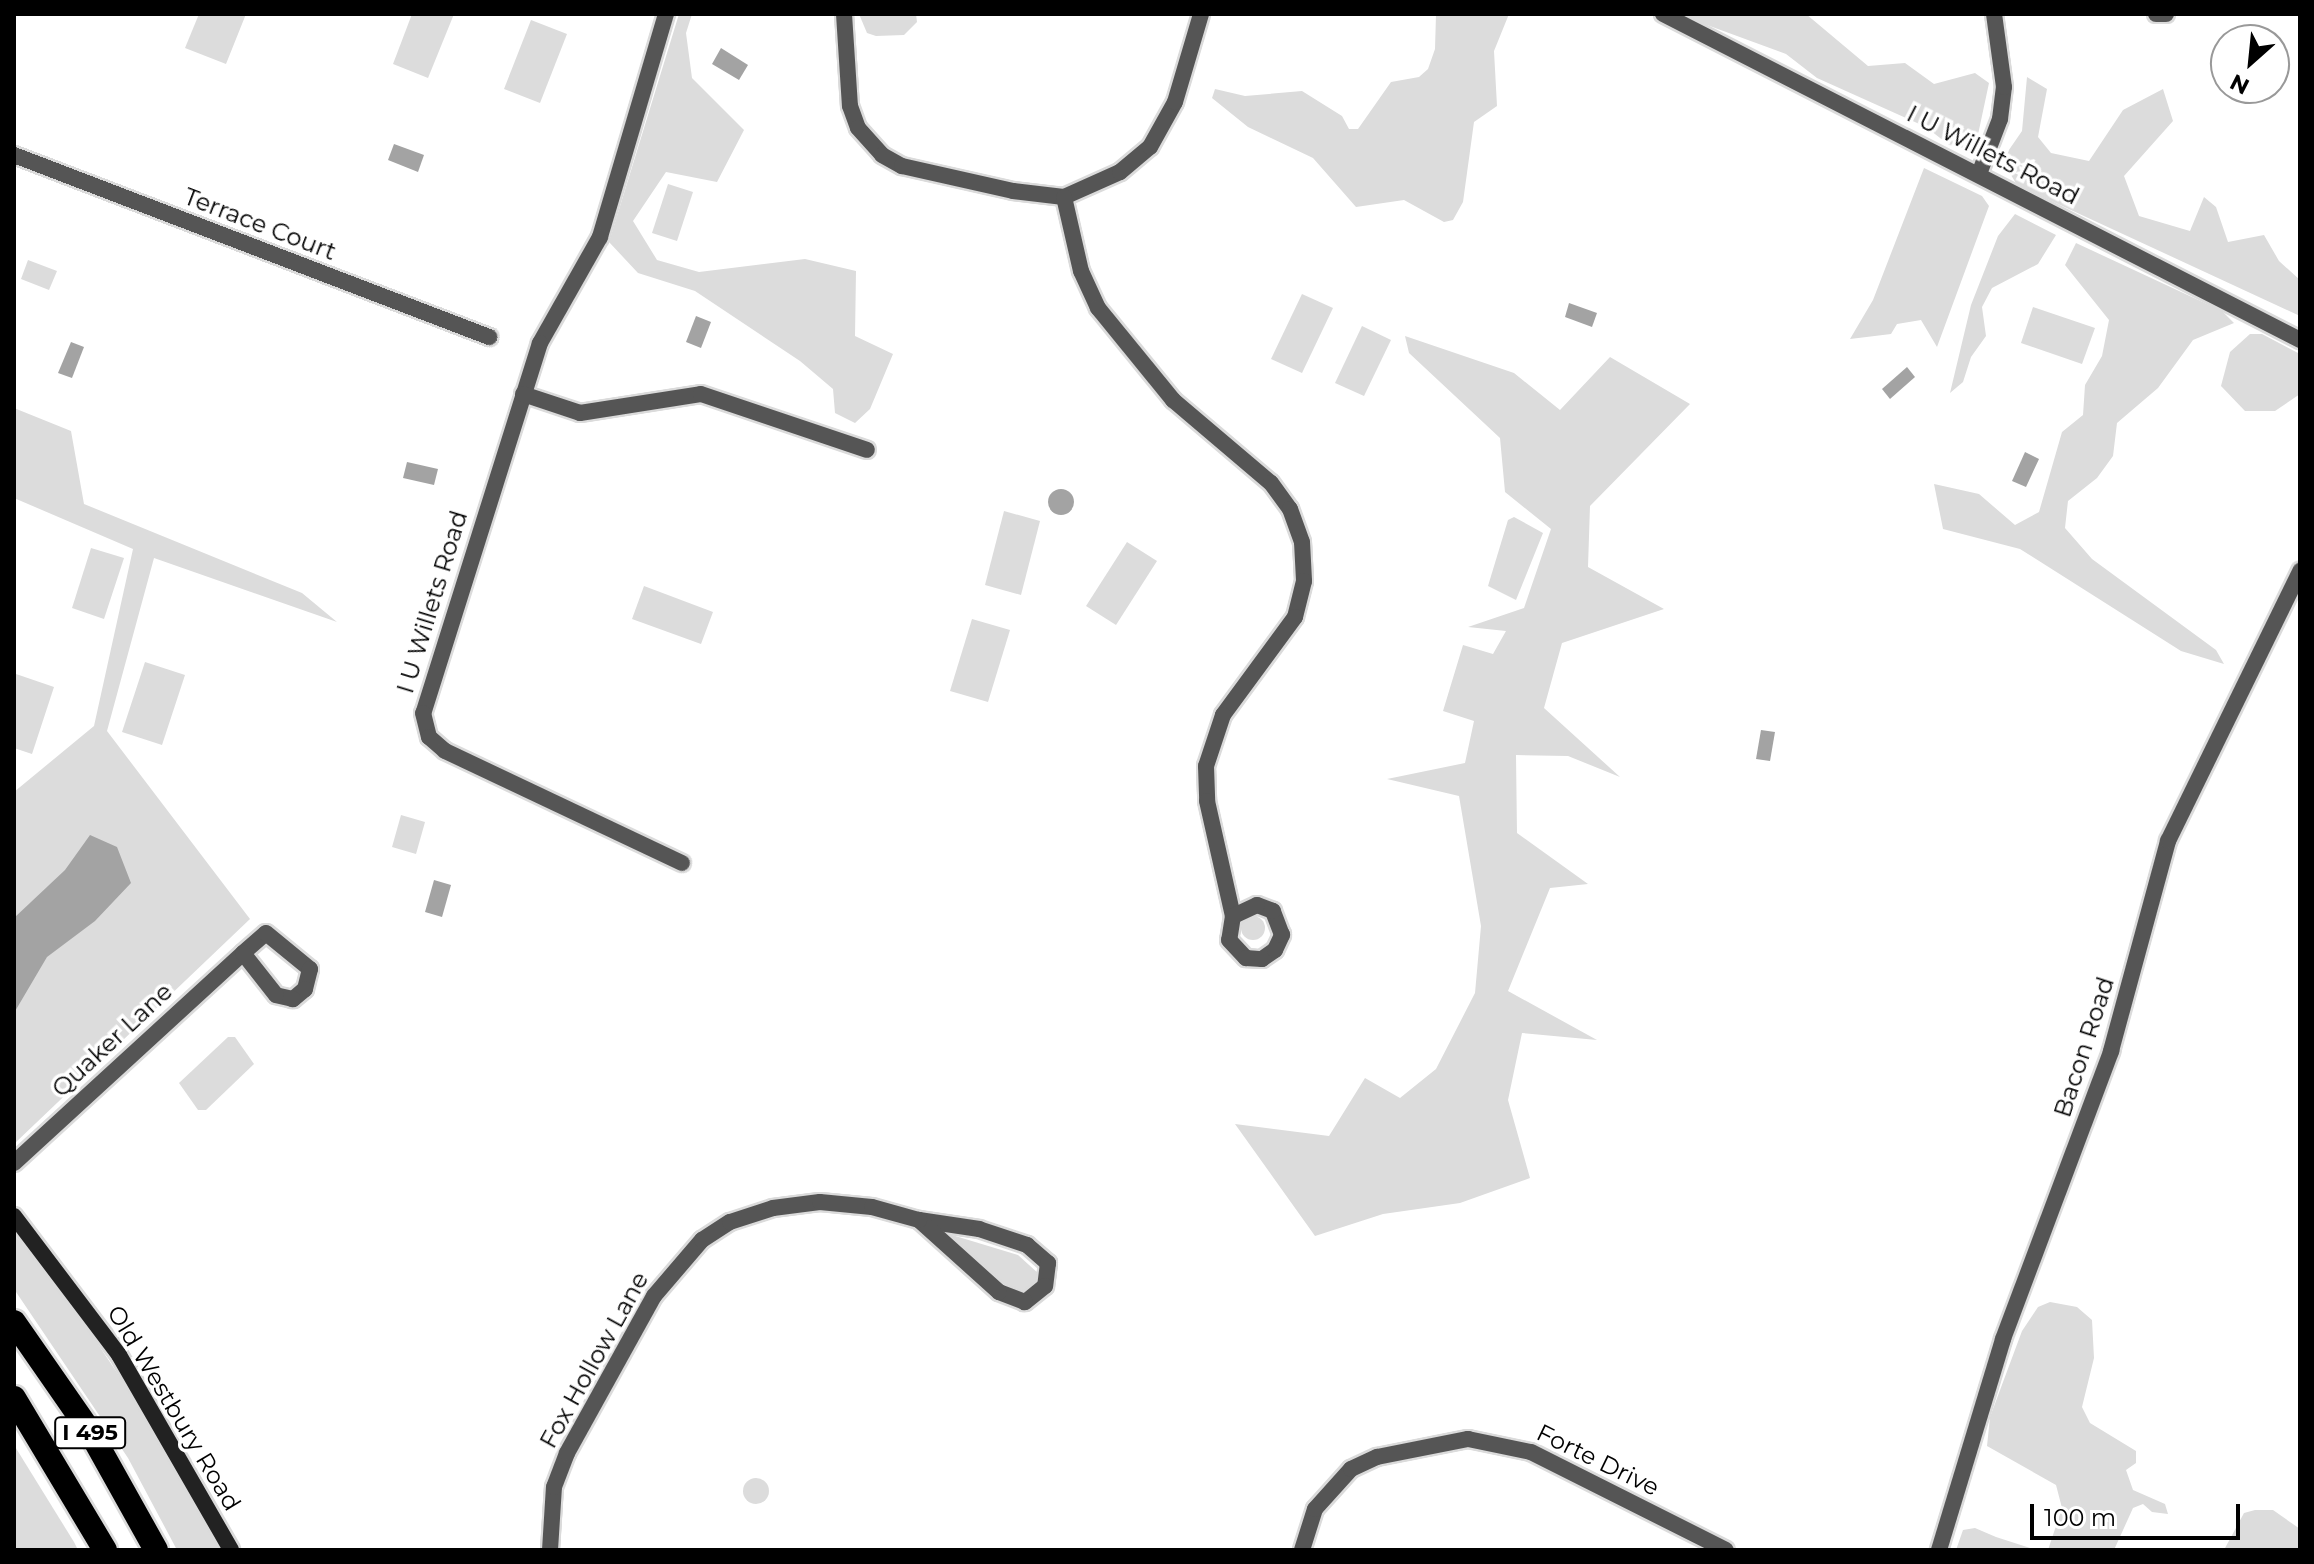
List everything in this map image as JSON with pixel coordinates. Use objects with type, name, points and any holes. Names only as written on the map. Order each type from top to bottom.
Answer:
[{"type":"highway","name":"I 495","points":[[14,1322],[89,1430],[156,1550]]},
{"type":"highway","name":"I 495","points":[[14,1398],[105,1550]]},
{"type":"main road","name":"Old Westbury Road","points":[[14,1216],[119,1355],[231,1550]]},
{"type":"street","name":"I U Willets Road","points":[[666,14],[600,237],[553,313],[523,394],[425,704],[425,729],[459,759],[682,863]]},
{"type":"street","points":[[844,14],[850,106],[858,128],[882,155],[902,166],[1000,188],[1064,197],[1120,172],[1150,147],[1175,102],[1201,14]]},
{"type":"street","name":"I U Willets Road","points":[[1663,14],[2300,340]]},
{"type":"street","points":[[1979,174],[2000,119],[2004,87],[1994,14]]},
{"type":"street","points":[[2156,14],[2166,14]]},
{"type":"street","name":"Terrace Court","points":[[14,155],[489,337]]},
{"type":"street","points":[[1064,197],[1081,271],[1098,308],[1173,400],[1271,483],[1290,509],[1302,542],[1304,581],[1295,617],[1223,715],[1208,753],[1207,801],[1233,916]]},
{"type":"street","points":[[523,394],[580,413],[701,394],[867,450]]},
{"type":"street","name":"Bacon Road","points":[[1939,1550],[2003,1339],[2111,1051],[2168,841],[2300,571]]},
{"type":"street","name":"Quaker Lane","points":[[14,1163],[243,953]]},
{"type":"street","name":"Fox Hollow Lane","points":[[550,1550],[554,1487],[567,1453],[654,1296],[702,1240],[730,1222],[773,1208],[820,1202],[872,1207],[919,1220],[979,1229],[1027,1245],[1048,1263],[1045,1286],[1025,1302],[999,1292],[919,1220]]},
{"type":"street","name":"Forte Drive","points":[[1302,1550],[1315,1509],[1351,1469],[1392,1453],[1468,1439],[1531,1452],[1726,1550]]},
{"type":"shaded area","points":[[199,14],[246,14],[226,64],[185,48]]},
{"type":"shaded area","points":[[412,14],[454,14],[428,78],[393,64]]},
{"type":"shaded area","points":[[679,14],[692,14],[686,33],[692,78],[744,130],[717,182],[666,172],[633,221],[657,260],[699,272],[805,259],[856,271],[855,336],[893,354],[870,409],[855,423],[835,413],[833,389],[800,361],[695,291],[638,273],[609,242]]},
{"type":"shaded area","points":[[859,14],[916,14],[917,22],[904,35],[876,36],[867,33]]},
{"type":"shaded area","points":[[1436,14],[1509,14],[1494,51],[1497,106],[1474,122],[1463,202],[1453,220],[1444,222],[1404,200],[1356,207],[1313,158],[1248,127],[1212,98],[1215,89],[1245,96],[1302,91],[1342,116],[1349,129],[1358,129],[1391,82],[1419,77],[1428,69],[1435,49]]},
{"type":"shaded area","points":[[1677,14],[1806,14],[1868,66],[1905,63],[1934,84],[1975,73],[1989,83],[1976,144],[1969,149],[1949,145],[1926,127],[1817,78],[1786,54]]},
{"type":"shaded area","points":[[531,20],[567,34],[540,103],[504,89]]},
{"type":"shaded area","points":[[721,48],[748,65],[739,80],[712,64]]},
{"type":"shaded area","points":[[2027,77],[2047,89],[2038,137],[2051,153],[2089,161],[2123,110],[2163,89],[2173,121],[2124,176],[2139,216],[2190,231],[2204,197],[2216,207],[2228,242],[2264,235],[2279,261],[2300,280],[2300,316],[2017,185],[2002,160],[2022,131]]},
{"type":"shaded area","points":[[394,144],[424,155],[418,172],[388,160]]},
{"type":"shaded area","points":[[1924,168],[1982,196],[1989,206],[1937,347],[1921,320],[1897,324],[1891,334],[1850,339],[1873,300]]},
{"type":"shaded area","points":[[668,184],[693,192],[677,241],[652,233]]},
{"type":"shaded area","points":[[2015,214],[2056,235],[2038,264],[1992,288],[1982,307],[1986,336],[1971,357],[1963,382],[1950,393],[1971,305],[1998,236]]},
{"type":"shaded area","points":[[2076,243],[2222,311],[2234,323],[2193,340],[2158,388],[2117,423],[2113,456],[2097,478],[2068,501],[2065,528],[2092,559],[2216,650],[2224,664],[2181,651],[2020,549],[1943,529],[1934,484],[1979,494],[2015,525],[2039,512],[2062,432],[2083,415],[2085,385],[2102,356],[2109,320],[2065,265]]},
{"type":"shaded area","points":[[28,260],[57,271],[49,290],[21,279]]},
{"type":"shaded area","points":[[1302,294],[1333,308],[1302,373],[1271,359]]},
{"type":"shaded area","points":[[1569,303],[1597,313],[1592,327],[1565,317]]},
{"type":"shaded area","points":[[2033,307],[2095,328],[2082,364],[2021,343]]},
{"type":"shaded area","points":[[696,316],[711,322],[701,348],[686,342]]},
{"type":"shaded area","points":[[1362,326],[1391,340],[1364,396],[1335,383]]},
{"type":"shaded area","points":[[2250,334],[2262,334],[2300,354],[2300,394],[2275,411],[2245,411],[2221,386],[2230,352]]},
{"type":"shaded area","points":[[1405,336],[1514,373],[1560,410],[1610,357],[1690,404],[1590,506],[1588,567],[1664,609],[1562,643],[1544,708],[1620,777],[1568,756],[1516,755],[1517,833],[1588,884],[1550,888],[1508,991],[1597,1040],[1522,1033],[1508,1100],[1530,1178],[1460,1203],[1383,1214],[1315,1236],[1235,1124],[1329,1136],[1365,1078],[1400,1098],[1436,1069],[1475,993],[1481,926],[1459,796],[1387,779],[1465,763],[1474,721],[1443,711],[1463,645],[1493,654],[1506,631],[1468,627],[1524,608],[1551,529],[1505,492],[1500,438],[1409,353]]},
{"type":"shaded area","points":[[71,342],[84,347],[72,378],[58,373]]},
{"type":"shaded area","points":[[1907,367],[1915,377],[1890,399],[1882,389]]},
{"type":"shaded area","points":[[14,408],[71,431],[84,504],[302,593],[337,622],[154,558],[107,731],[250,919],[14,1144],[14,792],[94,726],[133,549],[14,498]]},
{"type":"shaded area","points":[[2025,452],[2039,459],[2026,487],[2012,481]]},
{"type":"shaded area","points":[[407,462],[438,469],[434,485],[403,478]]},
{"type":"shaded area","points":[[1061,489],[1070,493],[1074,502],[1070,511],[1061,515],[1052,511],[1048,502],[1052,493]]},
{"type":"shaded area","points":[[1004,511],[1040,521],[1021,595],[985,585]]},
{"type":"shaded area","points":[[1514,517],[1543,533],[1516,600],[1488,586],[1508,520]]},
{"type":"shaded area","points":[[1127,542],[1157,561],[1116,625],[1086,606]]},
{"type":"shaded area","points":[[91,548],[124,558],[104,619],[72,608]]},
{"type":"shaded area","points":[[644,586],[713,612],[701,644],[632,619]]},
{"type":"shaded area","points":[[972,619],[1010,630],[988,702],[950,691]]},
{"type":"shaded area","points":[[145,662],[185,675],[162,745],[122,732]]},
{"type":"shaded area","points":[[16,674],[54,687],[32,754],[14,748]]},
{"type":"shaded area","points":[[1761,730],[1775,732],[1770,761],[1756,759]]},
{"type":"shaded area","points":[[401,815],[425,822],[416,854],[392,847]]},
{"type":"shaded area","points":[[90,835],[117,847],[131,883],[95,921],[47,957],[14,1013],[14,918],[65,870]]},
{"type":"shaded area","points":[[434,880],[451,885],[442,917],[425,912]]},
{"type":"shaded area","points":[[1253,916],[1264,923],[1265,928],[1258,939],[1253,940],[1242,933],[1241,928],[1248,917]]},
{"type":"shaded area","points":[[228,1037],[235,1037],[254,1064],[206,1110],[198,1110],[179,1083]]},
{"type":"shaded area","points":[[14,1234],[67,1298],[138,1404],[220,1550],[177,1550],[128,1458],[14,1289]]},
{"type":"shaded area","points":[[952,1235],[1018,1255],[1039,1274],[1035,1287],[1024,1294],[1009,1292],[948,1237]]},
{"type":"shaded area","points":[[2050,1302],[2077,1307],[2092,1320],[2094,1358],[2082,1407],[2090,1423],[2136,1451],[2136,1463],[2126,1470],[2133,1490],[2165,1504],[2168,1514],[2152,1512],[2143,1504],[2133,1508],[2114,1550],[2048,1550],[2062,1508],[2056,1485],[1987,1446],[1990,1417],[2022,1331],[2038,1307]]},
{"type":"shaded area","points":[[14,1445],[74,1542],[78,1550],[14,1550]]},
{"type":"shaded area","points":[[756,1478],[765,1482],[769,1491],[765,1500],[756,1504],[747,1500],[743,1491],[747,1482]]},
{"type":"shaded area","points":[[2273,1510],[2300,1529],[2300,1550],[2224,1550],[2244,1513]]},
{"type":"shaded area","points":[[1975,1528],[2036,1550],[1956,1550],[1963,1530]]}]
